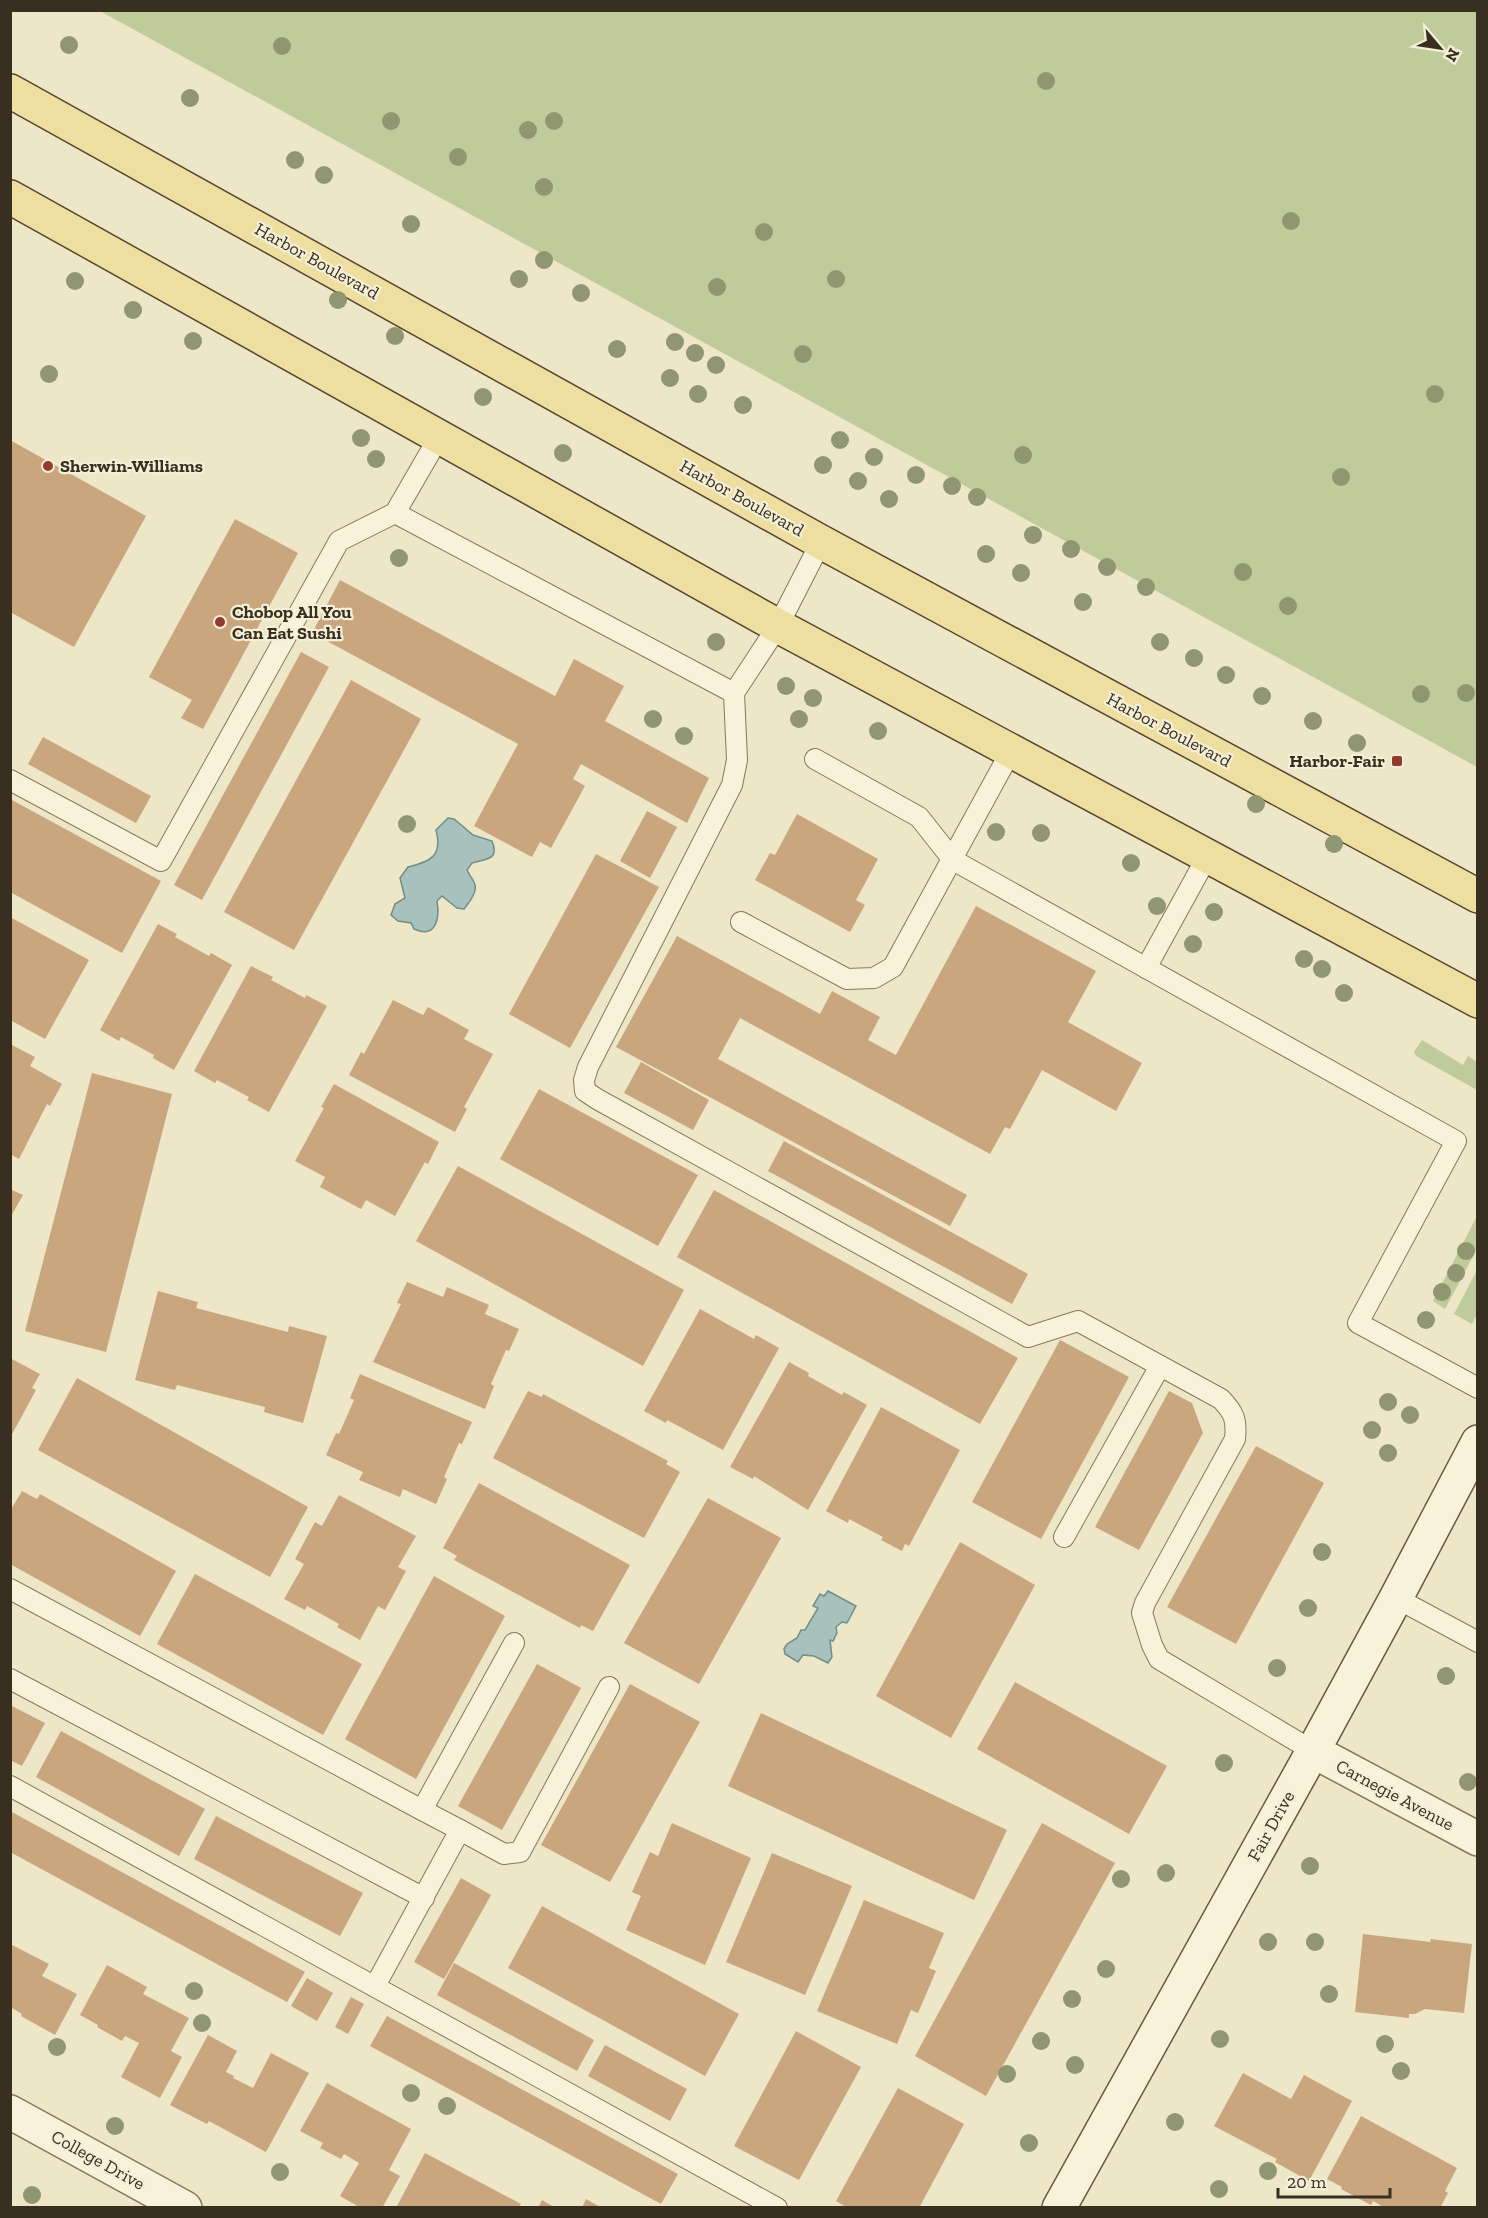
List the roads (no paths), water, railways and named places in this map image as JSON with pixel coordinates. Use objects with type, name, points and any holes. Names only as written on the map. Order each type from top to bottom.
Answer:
[{"type":"main road","name":"Harbor Boulevard","points":[[10,91],[821,542],[1478,896]]},
{"type":"main road","points":[[10,196],[778,626],[1478,1001]]},
{"type":"main road","name":"Fair Drive","points":[[1059,2208],[1313,1751],[1478,1442]]},
{"type":"main road","name":"Carnegie Avenue","points":[[1313,1751],[1478,1839]]},
{"type":"main road","name":"College Drive","points":[[10,2112],[185,2208]]},
{"type":"lane","points":[[10,780],[161,861],[339,541],[395,513],[439,437]]},
{"type":"lane","points":[[395,513],[734,693]]},
{"type":"lane","points":[[821,542],[778,626],[734,693],[737,760],[732,785],[588,1067],[584,1080],[585,1091],[1028,1336],[1078,1321],[1221,1399],[1230,1408],[1236,1422],[1235,1439],[1145,1603],[1142,1613],[1159,1659],[1313,1751]]},
{"type":"lane","points":[[741,922],[848,979],[874,978],[893,967],[1011,751]]},
{"type":"lane","points":[[815,759],[919,817],[953,860],[1456,1142],[1358,1323],[1478,1388]]},
{"type":"lane","points":[[1146,968],[1206,857]]},
{"type":"lane","points":[[1064,1537],[1160,1366]]},
{"type":"lane","points":[[10,1589],[504,1854],[520,1852],[609,1687]]},
{"type":"lane","points":[[1396,1598],[1478,1642]]},
{"type":"lane","points":[[422,1810],[514,1643]]},
{"type":"lane","points":[[10,1679],[424,1898]]},
{"type":"lane","points":[[10,1786],[777,2208]]},
{"type":"lane","points":[[375,1986],[460,1830]]},
{"type":"water","points":[[448,818],[454,819],[473,835],[492,841],[494,852],[490,858],[472,863],[467,870],[474,881],[475,891],[464,909],[457,908],[442,896],[437,901],[438,914],[435,925],[432,929],[421,931],[414,929],[411,923],[398,921],[391,915],[395,904],[405,898],[400,878],[408,867],[423,863],[433,856],[438,846],[436,830]]},
{"type":"water","points":[[828,1591],[856,1606],[847,1623],[842,1622],[836,1627],[837,1633],[833,1641],[830,1640],[832,1657],[828,1663],[814,1656],[803,1655],[798,1662],[785,1654],[784,1649],[787,1644],[797,1638],[801,1630],[805,1630],[818,1608],[813,1606],[820,1594],[824,1596]]},
{"type":"place","name":"Sherwin-Williams","points":[[48,466]]},
{"type":"place","name":"Chobop All You Can Eat Sushi","points":[[220,622]]},
{"type":"place","name":"Harbor-Fair","points":[[1397,761]]}]
